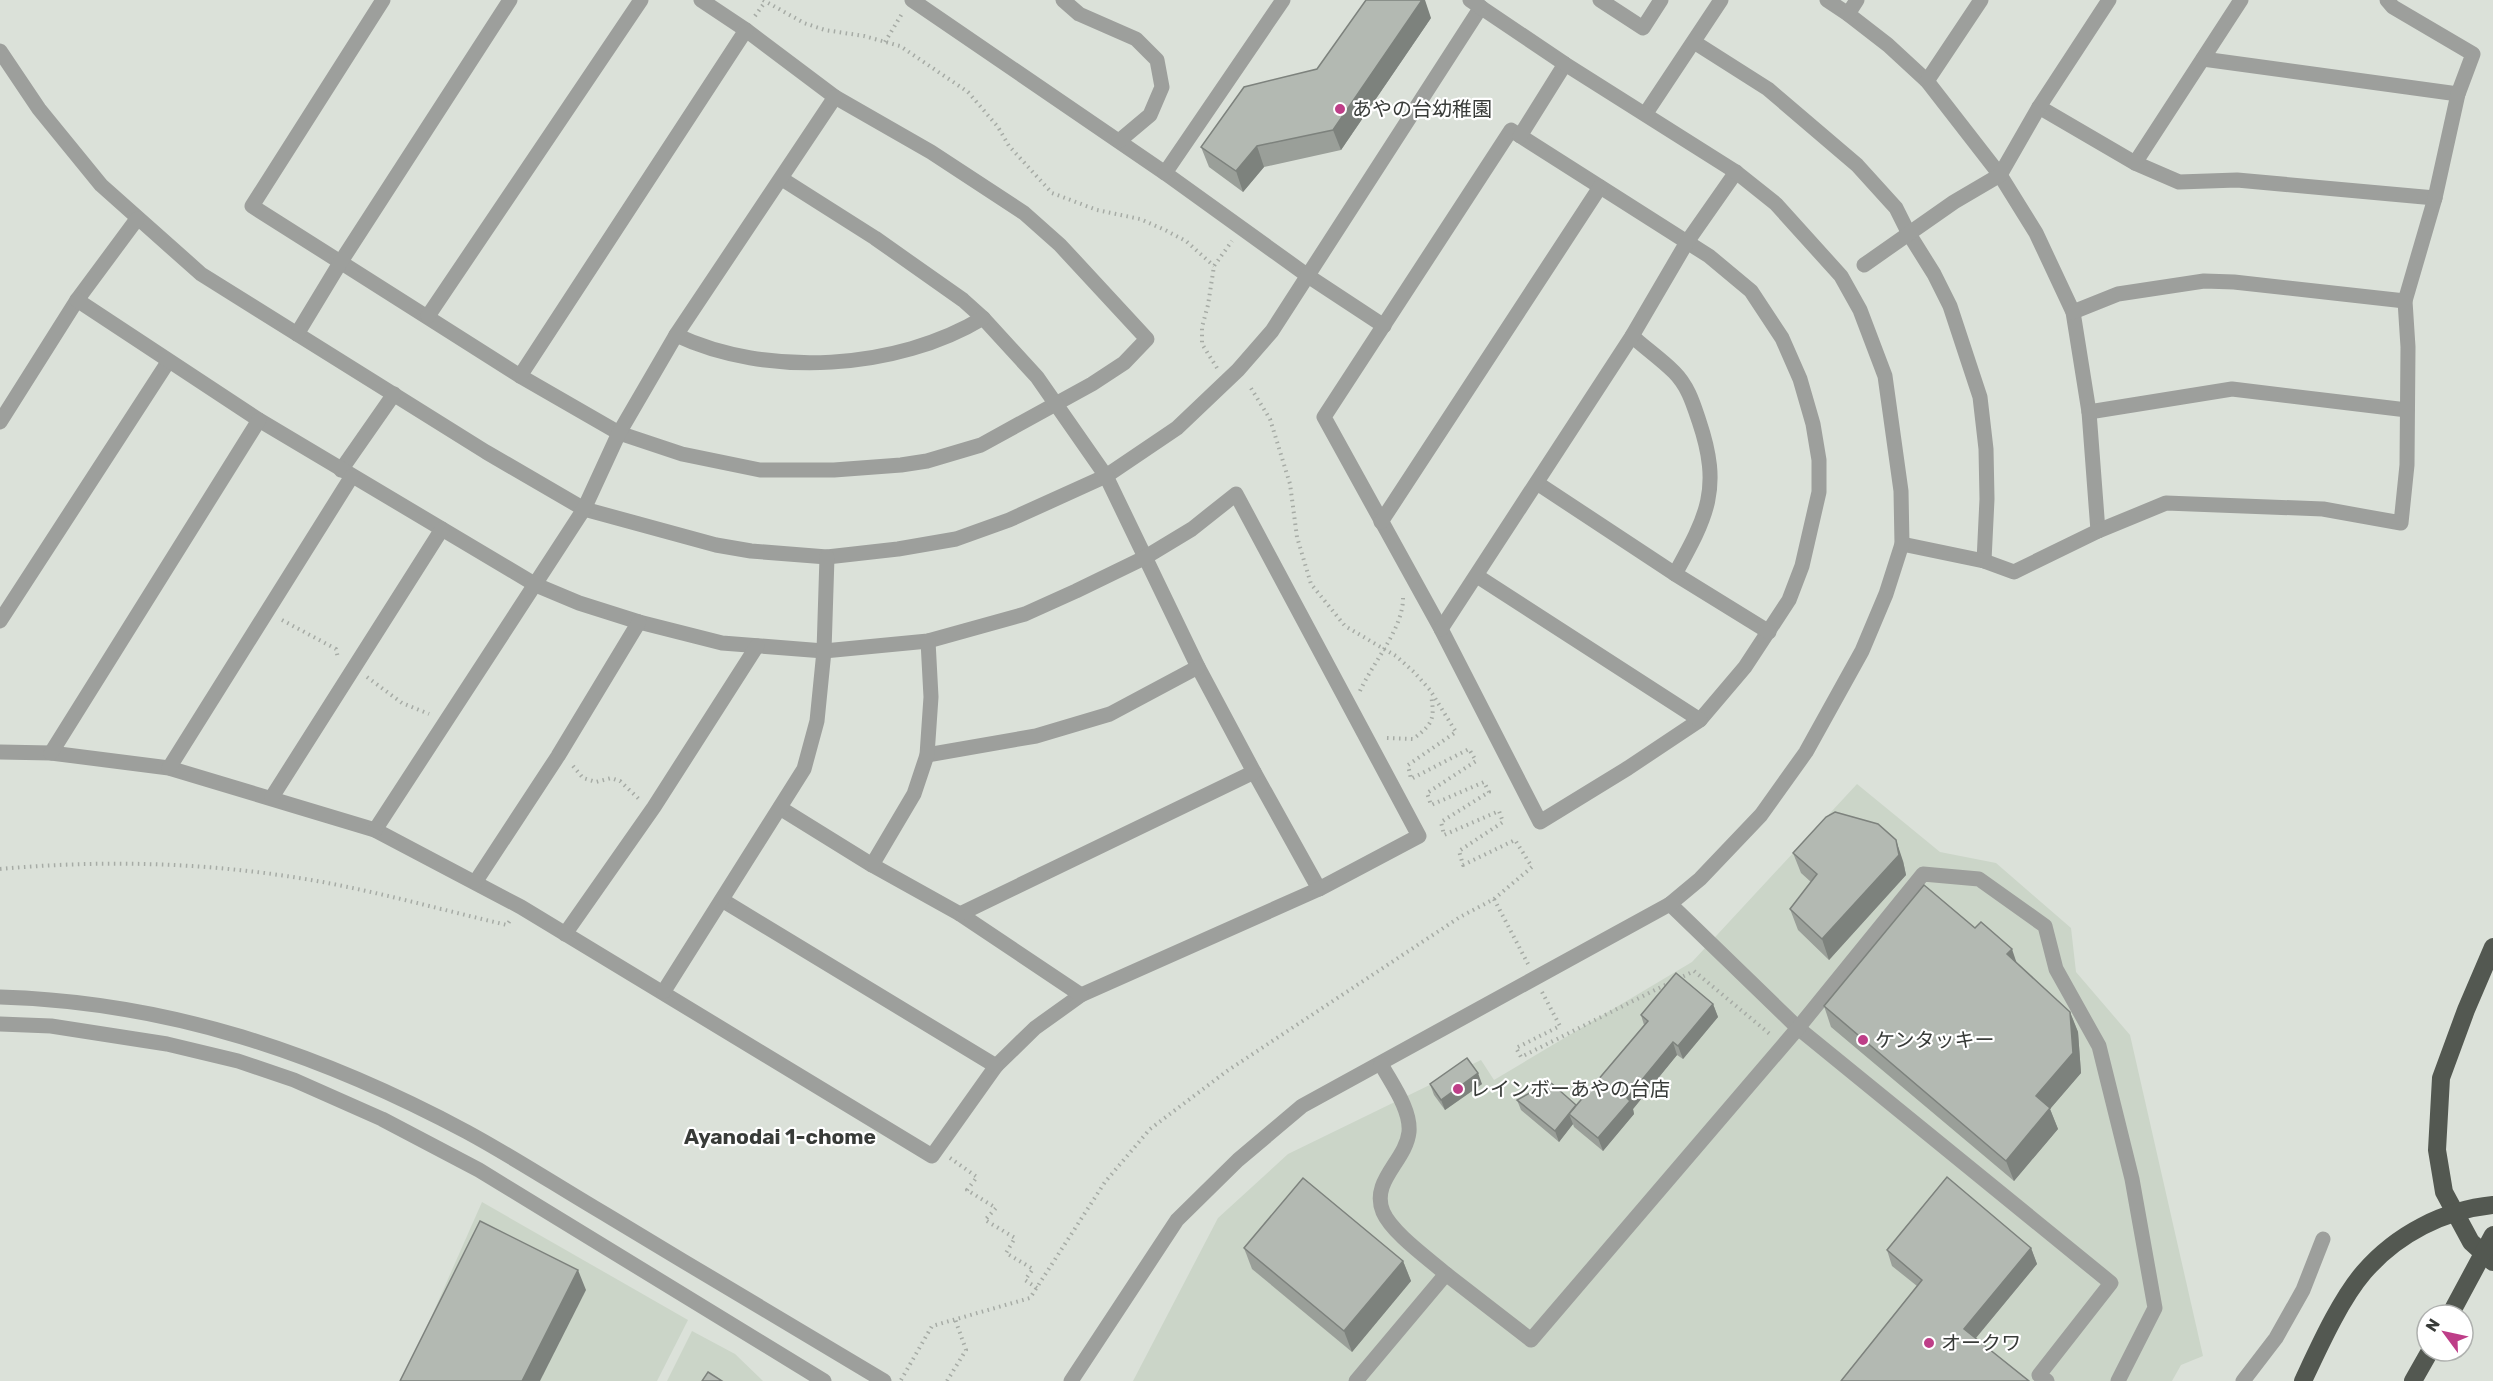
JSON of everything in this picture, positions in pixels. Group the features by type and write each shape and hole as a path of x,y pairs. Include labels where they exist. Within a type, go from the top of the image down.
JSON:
{"highway":[{"path":"2493,947 2466,1010 2441,1078 2437,1150 2444,1192 2471,1242 2493,1262"},
{"path":"2303,1381 2331,1323 2364,1272 2404,1236 2458,1211 2493,1205"},
{"path":"2457,1303 2493,1236"},
{"path":"2413,1381 2423,1363"}],"street":[{"path":"383,0 252,206 520,376 619,433 682,453 760,470 865,468 927,461 981,445 1058,405 1124,363 1147,339 1060,245 1024,213 931,152 836,97 746,30 701,0"},
{"path":"297,334 340,263 510,0"},
{"path":"428,316 641,0"},
{"path":"912,0 1165,172 1308,276 1384,326"},
{"path":"1063,0 1079,14 1136,39 1157,60 1162,87 1150,115 1119,141"},
{"path":"1165,172 1283,0"},
{"path":"1600,0 1643,28 1661,0"},
{"path":"1646,113 1721,0"},
{"path":"1827,0 1888,45 1927,81 2000,175 2036,233 2073,312 2089,411 2098,531"},
{"path":"1848,14 1857,0"},
{"path":"1927,81 1981,0"},
{"path":"1864,264 1954,202 2000,175 2039,107 2109,0"},
{"path":"2135,163 2241,0"},
{"path":"1902,544 1984,561 2014,572 2098,531 2166,503 2323,509 2401,523 2407,465 2408,347 2405,301 2435,198 2458,94 2473,54 2393,7 2387,0"},
{"path":"0,51 39,109 101,185 201,274 486,452 584,509 716,545 751,551 827,557 898,549 956,538 1039,508 1106,476 1177,428 1227,380 1272,331 1475,4 1736,172 1783,212 1840,276 1860,310 1885,376 1901,491 1902,544 1887,594 1863,651 1806,752 1761,815 1700,879 1670,904 1302,1106 1238,1160 1177,1220 1071,1381"},
{"path":"520,376 746,30"},
{"path":"1694,42 1768,89 1857,165 1896,208 1934,274 1950,306 1980,397 1986,449 1987,499 1984,561"},
{"path":"2203,58 2458,94"},
{"path":"1520,136 1565,64"},
{"path":"375,830 584,509 619,433 676,335 836,97"},
{"path":"2039,107 2135,163 2179,182 2237,180 2435,198"},
{"path":"1512,130 1600,187 1688,242 1730,272 1750,291 1766,311 1782,338 1800,379 1813,424 1819,460 1819,492 1802,566 1789,600 1739,675 1700,720 1540,822 1441,629 1324,417 1512,130"},
{"path":"1441,629 1632,336 1688,242 1736,172"},
{"path":"782,179 875,238 963,300 983,318 1037,377 1106,476 1198,667 1319,889"},
{"path":"1381,522 1600,187"},
{"path":"0,422 77,300 137,219"},
{"path":"2073,312 2118,294 2204,281 2234,282 2405,301"},
{"path":"0,752 51,753 169,768 272,797 375,830 521,906 932,1156 996,1066 1035,1028 1081,995 1319,889 1419,836 1236,494 1192,529 1144,558 1025,614 928,641 824,651 722,643 639,622 579,603 536,585 259,420 77,300"},
{"path":"676,335 701,347 730,356 771,362 829,362 908,350 959,333 983,318"},
{"path":"1632,336 1674,372 1689,392 1703,433 1712,473 1709,497 1701,527 1675,574"},
{"path":"0,621 168,362"},
{"path":"2089,411 2232,389 2407,410"},
{"path":"169,768 394,394"},
{"path":"51,753 259,420"},
{"path":"1537,483 1675,574 1769,632"},
{"path":"272,797 442,529"},
{"path":"663,992 804,769 817,721 824,651 827,557"},
{"path":"1477,576 1700,720"},
{"path":"476,881 558,756 639,622"},
{"path":"872,865 914,794 927,755 931,697 928,641"},
{"path":"565,934 654,807 757,646"},
{"path":"927,755 1036,736 1110,714 1198,667"},
{"path":"960,914 1254,772"},
{"path":"780,808 872,865 960,914 1081,995"},
{"path":"1381,1064 1404,1108 1409,1130 1405,1151 1380,1190 1383,1212 1397,1230 1446,1274 1531,1340 1798,1028 1923,874 1979,879 2045,926 2056,969 2099,1046 2132,1179 2155,1308 2118,1381"},
{"path":"722,900 996,1066"},
{"path":"1670,904 1798,1028 2111,1283 2039,1375 2047,1381"},
{"path":"0,997 39,998 98,1005 232,1032 313,1060 386,1091 468,1133 884,1381"},
{"path":"0,1024 51,1026 167,1044 238,1061 294,1080 382,1119 479,1170 825,1381"},
{"path":"2243,1381 2276,1338 2287,1319 2303,1290 2323,1239"},
{"path":"1356,1381 1446,1274"}],"path":[{"path":"762,0 804,23 832,32 864,36 900,46 968,92 998,127 1009,146 1052,193 1097,210 1140,219 1165,230 1186,241 1214,266"},
{"path":"885,42 912,0"},
{"path":"1227,380 1212,362 1202,344 1202,327 1214,266 1241,228"},
{"path":"1356,699 1370,669 1397,626 1403,610 1403,594"},
{"path":"1381,730 1387,738 1402,740 1413,739 1423,731 1430,725 1434,713 1430,690"},
{"path":"558,756 573,766 583,778 596,782 611,778 620,781 636,798 654,807"},
{"path":"0,869 54,864 127,862 298,878 507,925 521,906"},
{"path":"1494,899 1532,973"},
{"path":"1538,984 1560,1026 1516,1048 1521,1057 1694,971 1783,1045"},
{"path":"937,1149 977,1177 967,1190 996,1208 985,1221 1015,1238 1006,1253 1033,1269 1025,1280 1037,1288"},
{"path":"947,1381 966,1350 955,1319"},
{"path":"901,1381 932,1326"}],"shaded area":[{"path":"1857,784 1940,852 1996,863 2071,928 2076,972 2130,1035 2203,1356 2181,1365 2172,1381 1133,1381 1218,1218 1288,1154 1481,1060 1494,1080 1692,962"},
{"path":"482,1202 688,1320 657,1381 403,1381"},
{"path":"692,1331 735,1354 763,1381 667,1381"}],"building":[{"path":"1366,0 1422,0 1333,130 1257,146 1236,171 1201,147 1244,87 1317,69"},
{"path":"1835,812 1878,824 1896,840 1899,855 1822,939 1790,909 1817,874 1793,853 1826,817"},
{"path":"1924,885 1975,928 1981,922 2012,949 2007,954 2070,1012 2073,1053 2036,1096 2050,1108 2006,1161 1824,1006"},
{"path":"1676,973 1713,1004 1678,1046 1673,1042 1627,1098 1630,1101 1598,1138 1569,1114 1648,1021 1641,1015"},
{"path":"1467,1058 1478,1073 1441,1100 1430,1084"},
{"path":"1550,1082 1576,1105 1555,1131 1517,1100"},
{"path":"1947,1177 2031,1248 1964,1329 2029,1381 1841,1381 1922,1280 1887,1250"},
{"path":"1303,1178 1403,1261 1344,1331 1244,1248"},
{"path":"480,1221 578,1270 522,1381 400,1381"},
{"path":"708,1372 722,1381 702,1381"}],"place":[{"name":"あやの台幼稚園","path":"1340,109"},
{"name":"ケンタッキー","path":"1863,1040"},
{"name":"レインボーあやの台店","path":"1458,1089"},
{"name":"オークワ","path":"1929,1343"}],"district":[{"name":"Ayanodai 1-chome","path":"780,1136"}]}
